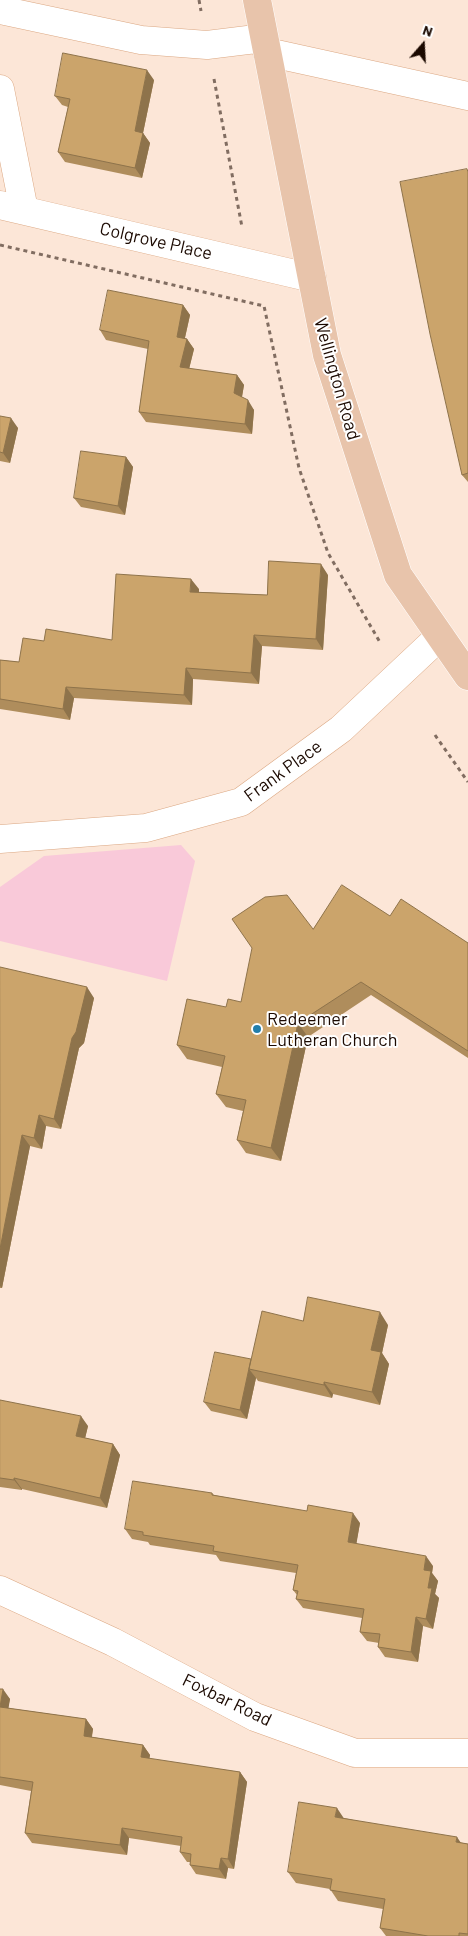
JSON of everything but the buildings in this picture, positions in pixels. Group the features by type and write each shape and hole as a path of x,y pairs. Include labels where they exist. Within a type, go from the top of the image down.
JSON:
{"main road":[{"name":"Wellington Road","path":"257,0 327,355 398,576 468,676"}],"street":[{"path":"0,10 141,40 208,45 266,45 468,96"},
{"path":"0,89 12,208"},
{"name":"Colgrove Place","path":"12,208 312,278"},
{"name":"Frank Place","path":"0,839 146,828 241,802 341,730 440,636"},
{"name":"Foxbar Road","path":"0,1590 113,1642 255,1717 355,1753 468,1753"}],"path":[{"path":"208,45 242,228 232,226"},
{"path":"0,245 264,306 299,468 328,553 384,648"},
{"path":"435,735 468,782"}],"shaded area":[{"path":"181,845 195,861 167,981 0,941 0,887 44,856"}],"place":[{"name":"Redeemer Lutheran Church","path":"257,1029"}]}
